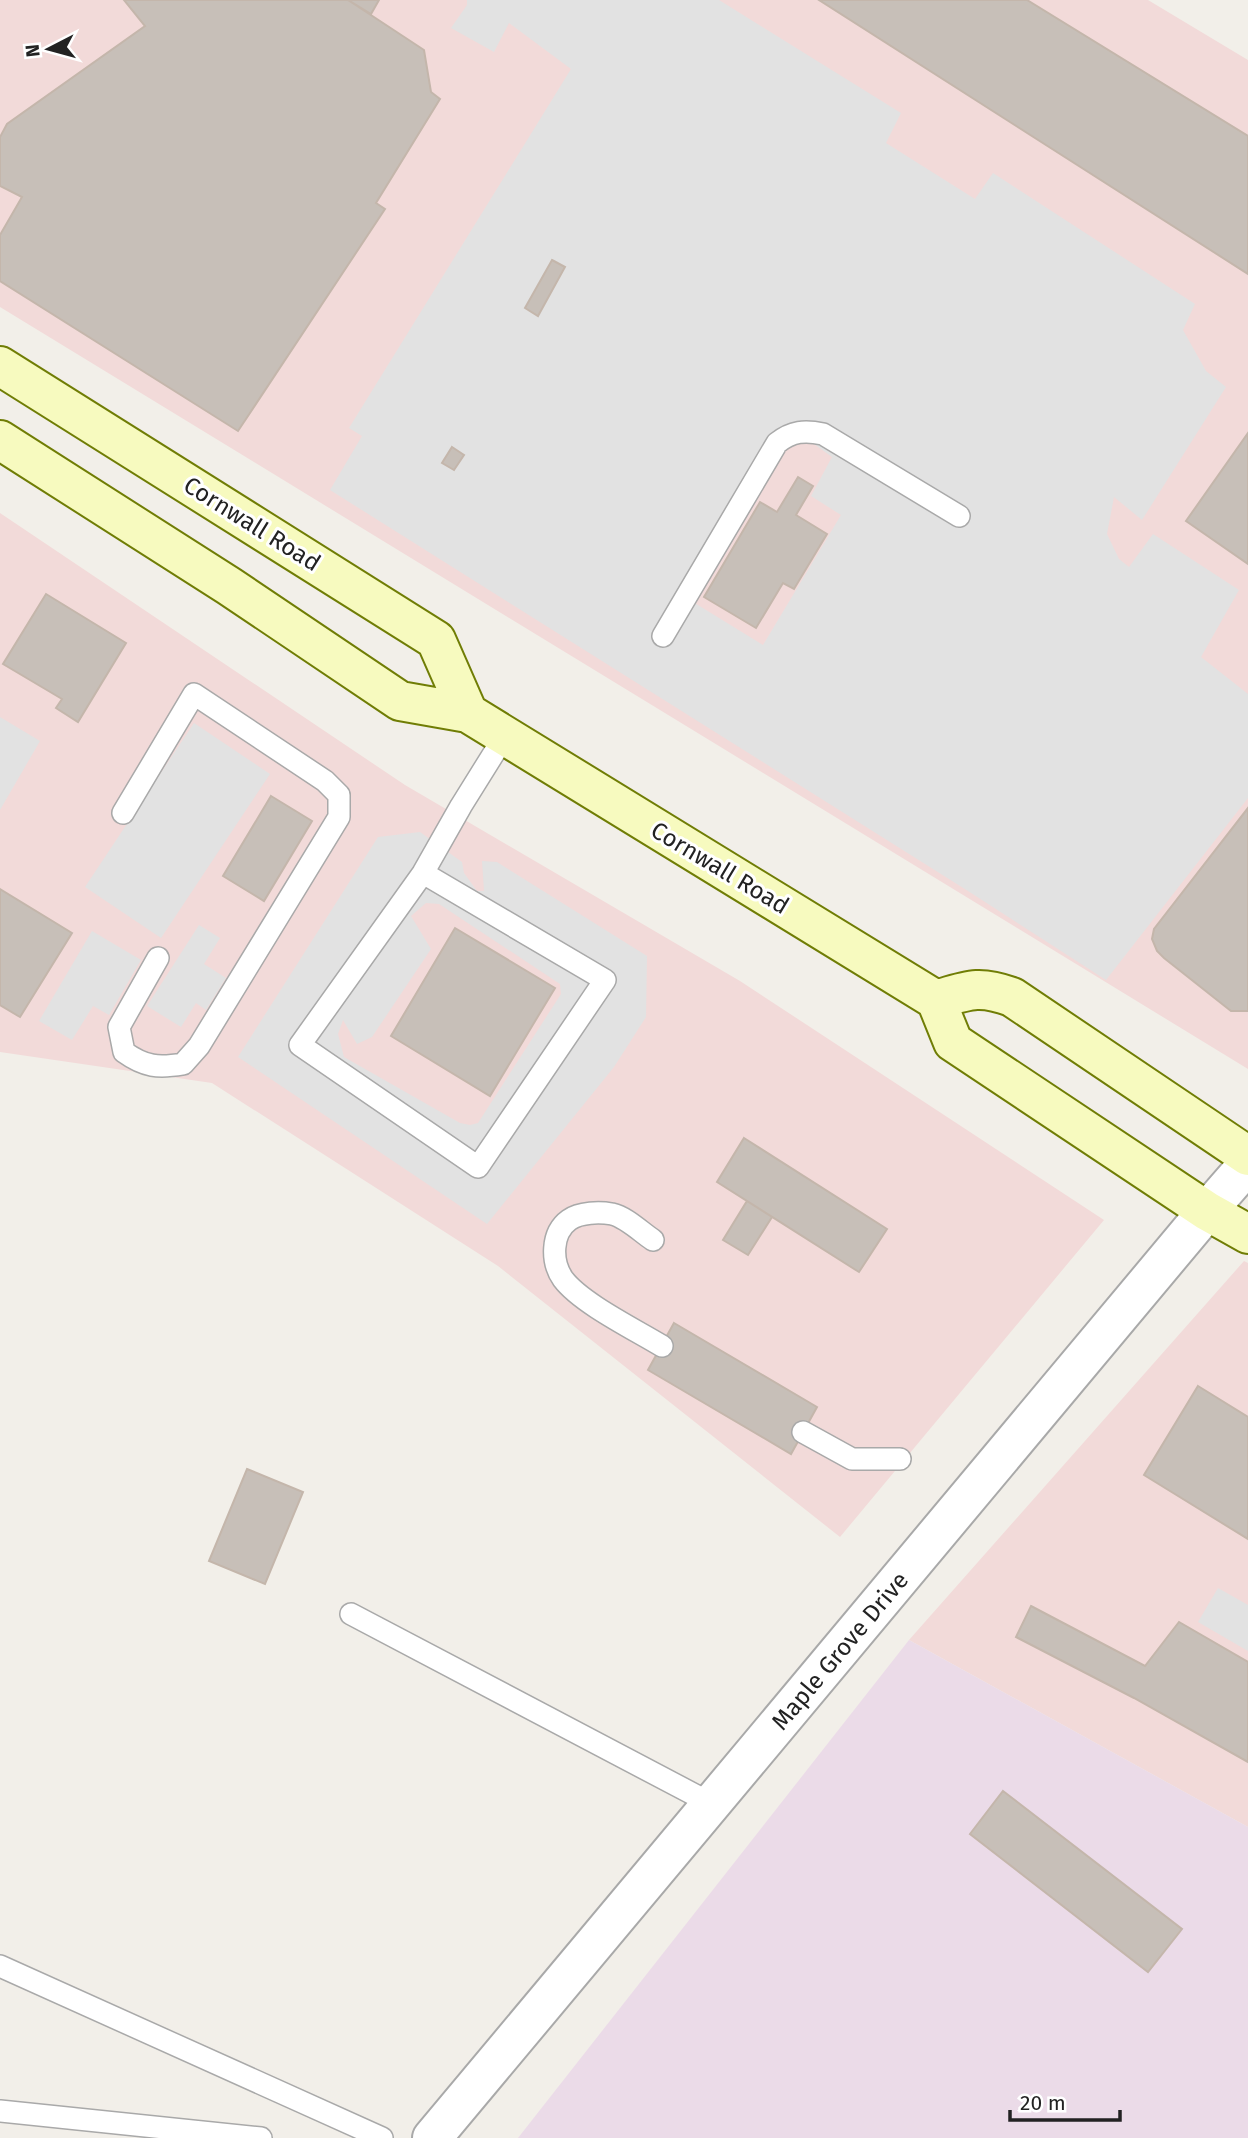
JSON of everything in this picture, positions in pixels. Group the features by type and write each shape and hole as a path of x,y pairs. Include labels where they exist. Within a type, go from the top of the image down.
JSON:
{"main road":[{"name":"Cornwall Road","path":"0,366 436,640 468,713"},
{"name":"Cornwall Road","path":"0,440 229,586 400,701 468,713 936,1000"},
{"path":"1248,1156 1012,997 990,989 965,991 936,1000 953,1042 1207,1211 1248,1234"}],"street":[{"name":"Maple Grove Drive","path":"432,2138 1248,1164"}],"lane":[{"path":"663,636 777,443 789,433 809,431 823,434 959,516"},
{"path":"123,813 194,694 325,781 339,795 339,817 199,1046 183,1065 162,1068 138,1062 124,1052 120,1027 158,958"},
{"path":"422,873 605,981 478,1167 300,1045 422,873 504,737"},
{"path":"653,1240 614,1215 591,1213 570,1219 556,1236 555,1256 561,1276 575,1292 662,1346"},
{"path":"803,1432 852,1459 900,1458"},
{"path":"351,1614 712,1804"},
{"path":"0,1966 382,2138"},
{"path":"0,2111 261,2138"}],"shaded area":[{"path":"0,0 1148,0 1248,60 1248,1069 0,307"},
{"path":"467,0 719,0 901,113 886,143 975,199 993,173 1195,304 1183,330 1206,371 1226,387 1142,520 1114,497 1107,534 1119,559 1129,567 1153,534 1239,590 1201,657 1248,694 1248,798 1106,980 330,490 362,436 349,428 571,69 509,23 494,52 451,28 467,5","holes":["797,443 814,444 832,457 811,496 841,515 763,645 693,602 783,449"]},
{"path":"0,513 405,785 740,981 1104,1220 840,1537 498,1266 212,1083 0,1052"},
{"path":"0,717 40,741 0,810"},
{"path":"194,723 270,774 161,938 85,887"},
{"path":"420,832 462,862 464,873 477,891 484,891 482,861 497,862 647,956 646,1017 614,1067 487,1224 238,1057 378,837","holes":["426,903 439,904 560,984 561,994 478,1123 470,1125 460,1123 344,1057 338,1034 343,1020 357,1044 372,1037 431,949 411,916"]},
{"path":"199,925 220,938 204,964 226,978 206,1010 196,1003 181,1027 147,1006"},
{"path":"92,931 141,960 109,1015 93,1006 72,1040 39,1021"},
{"path":"1244,1261 1248,1263 1248,1827 909,1640"},
{"path":"1218,1588 1248,1605 1248,1651 1198,1622"},
{"path":"909,1640 1248,1827 1248,2138 518,2138"}],"building":[{"path":"124,0 348,0 424,50 431,92 440,99 376,203 385,209 238,431 0,281 0,235 22,197 0,186 0,137 7,124 145,26"},
{"path":"348,0 379,0 371,14"},
{"path":"819,0 1027,0 1248,136 1248,274"},
{"path":"552,260 565,267 538,316 525,308"},
{"path":"1248,433 1248,564 1186,521"},
{"path":"452,447 464,455 454,470 442,463"},
{"path":"798,477 813,486 796,515 827,534 794,589 783,583 756,628 704,597 760,502 777,512"},
{"path":"46,594 126,643 78,722 56,708 62,699 3,664"},
{"path":"271,796 312,821 264,901 223,876"},
{"path":"1248,808 1248,1011 1231,1011 1164,958 1157,951 1152,939 1154,929"},
{"path":"0,889 72,933 20,1017 0,1005"},
{"path":"455,928 555,988 490,1096 391,1036"},
{"path":"744,1138 887,1229 859,1272 717,1182"},
{"path":"747,1201 772,1217 748,1255 723,1240"},
{"path":"674,1323 817,1407 791,1454 648,1370"},
{"path":"1198,1386 1248,1417 1248,1539 1144,1475"},
{"path":"247,1469 303,1492 265,1584 209,1561"},
{"path":"1031,1606 1145,1666 1179,1622 1248,1662 1248,1762 1134,1698 1016,1637"},
{"path":"1003,1791 1182,1929 1148,1972 970,1834"}]}
